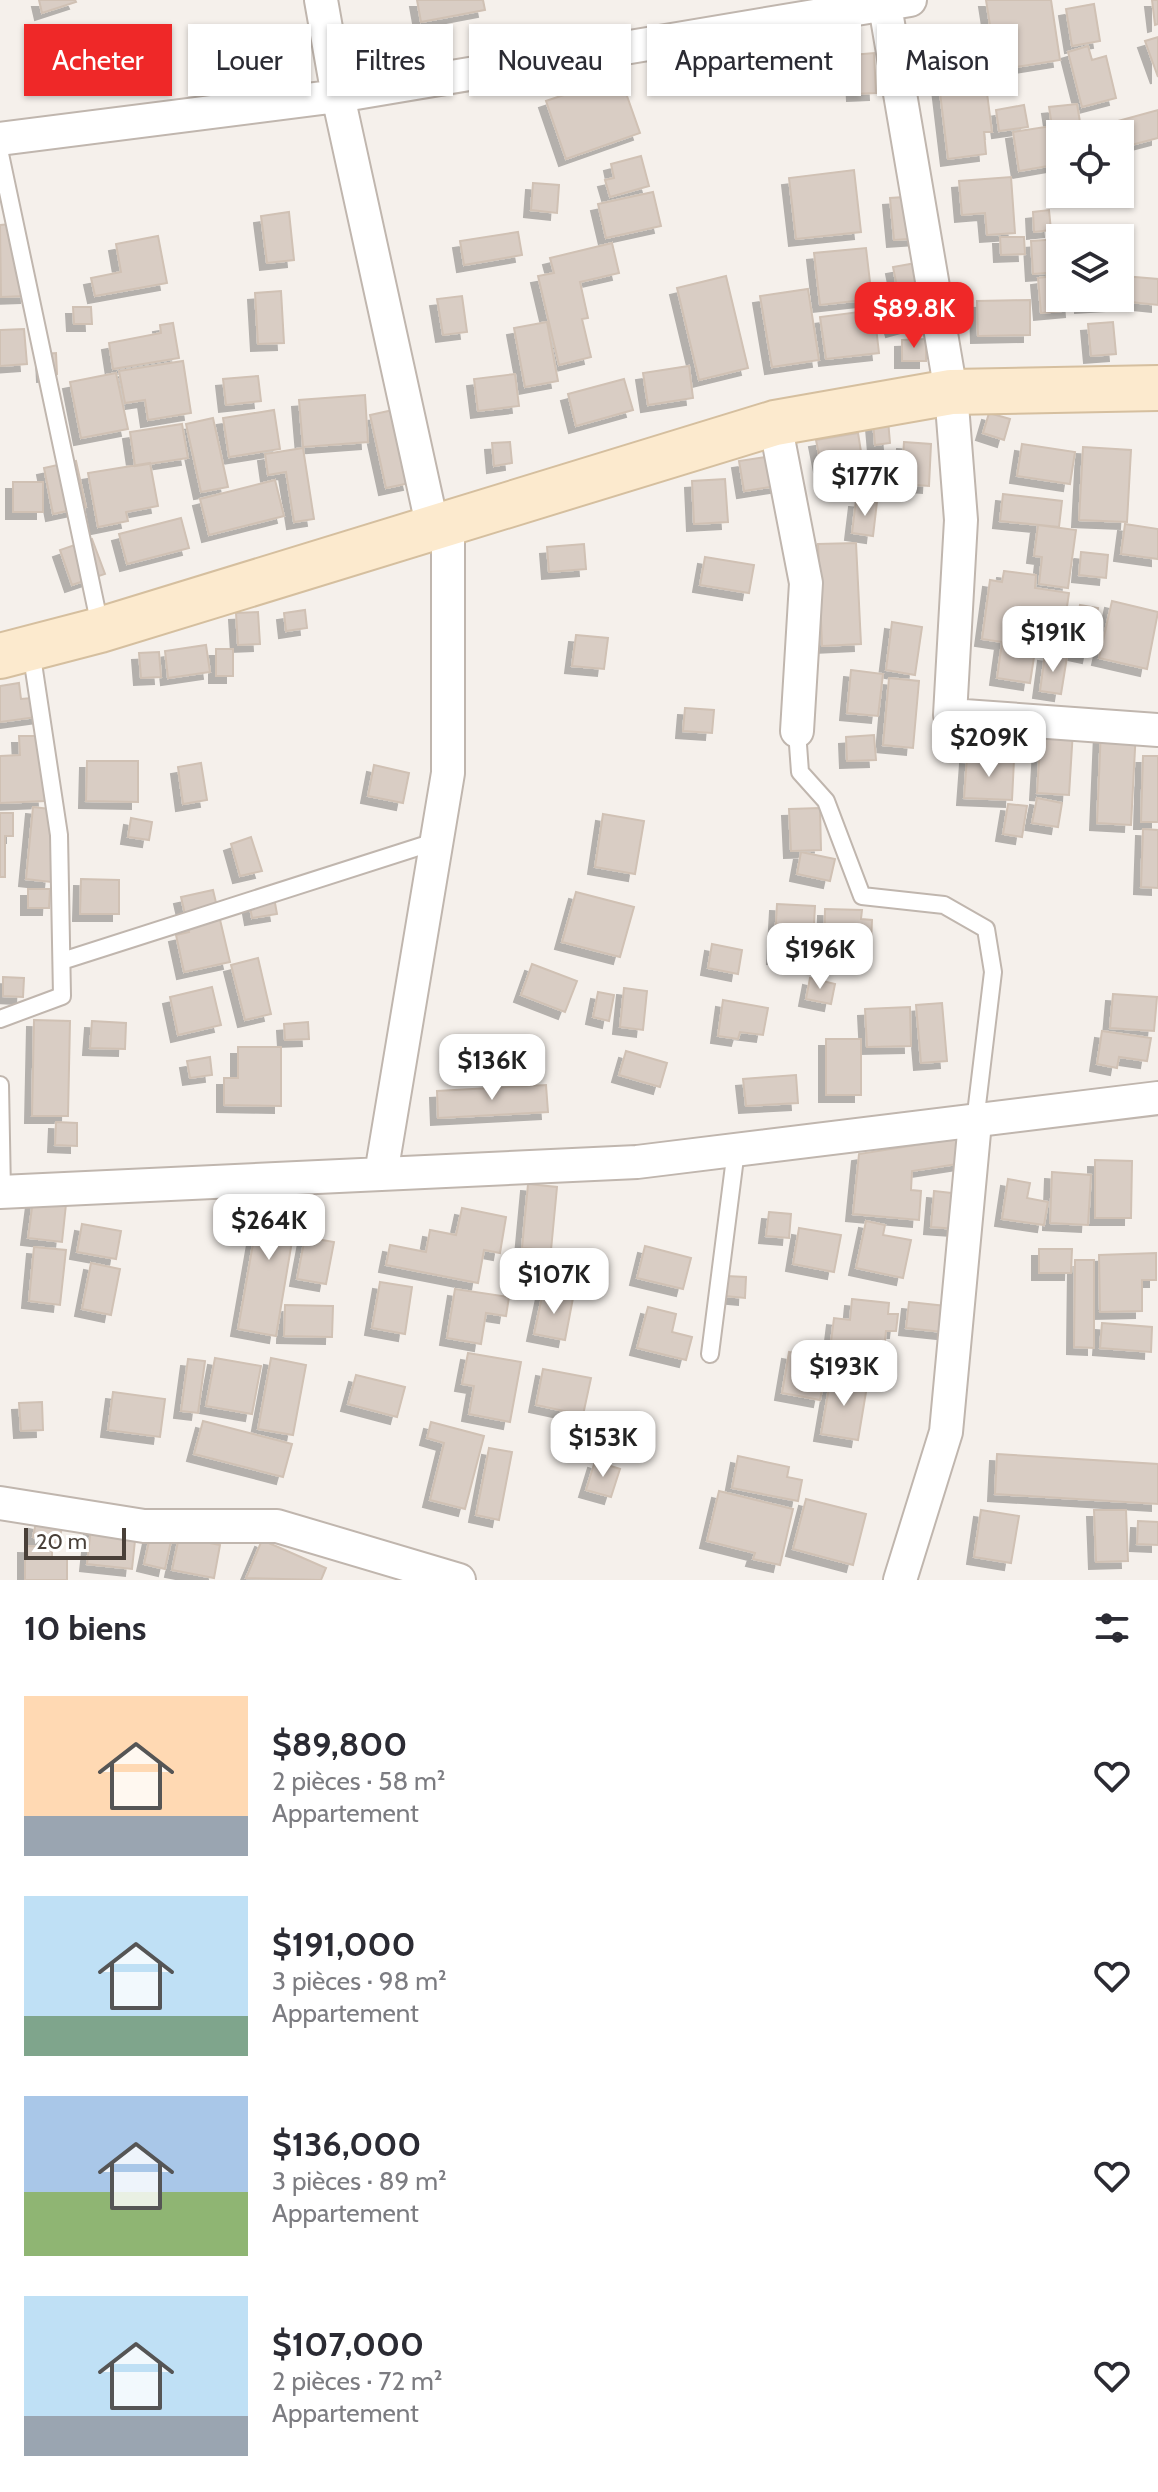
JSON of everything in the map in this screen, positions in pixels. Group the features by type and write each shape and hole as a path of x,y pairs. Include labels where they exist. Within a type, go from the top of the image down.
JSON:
{"street":[{"path":"321,0 327,34"},
{"path":"453,77 893,2 951,392 961,520 950,715 1158,730"},
{"path":"0,139 338,96 441,527 448,773 381,1174"},
{"path":"15,652 100,630 775,423 951,392 1158,388"},
{"path":"775,423 806,583 797,731"},
{"path":"1,1192 637,1162 1158,1098"},
{"path":"900,1580 946,1432 975,1122"},
{"path":"0,1503 144,1526 277,1526 459,1580"}],"lane":[{"path":"0,154 100,630"},
{"path":"0,1019 62,996 59,835 15,652"},
{"path":"797,731 800,772 826,801 862,896 944,905 986,929 993,972 975,1122"},
{"path":"62,961 437,841"},
{"path":"0,1085 1,1192"},
{"path":"710,1354 736,1150"}],"building":[{"path":"39,0 75,0 76,2 42,13"},
{"path":"417,0 483,0 485,10 421,22"},
{"path":"986,0 1051,0 1060,60 1018,67 1018,24 990,24"},
{"path":"1152,0 1158,0 1158,24 1155,25"},
{"path":"1094,4 1100,41 1072,46 1066,9"},
{"path":"1158,37 1158,77 1145,41"},
{"path":"1088,46 1092,60 1106,56 1116,98 1082,107 1068,52"},
{"path":"874,53 876,93 861,94 861,54"},
{"path":"561,96 627,96 640,133 566,159 546,101"},
{"path":"940,96 987,96 992,132 984,132 986,154 948,159"},
{"path":"1077,104 1080,120 1051,120 1049,107"},
{"path":"1024,105 1028,127 999,131 996,110"},
{"path":"1158,110 1158,138 1134,144 1134,120 1122,120"},
{"path":"1046,127 1046,166 1019,171 1013,132"},
{"path":"641,156 649,186 610,197 605,180 614,178 611,164"},
{"path":"854,170 861,232 796,239 789,178"},
{"path":"1011,177 1015,233 987,235 985,213 962,215 959,181"},
{"path":"533,183 559,185 557,213 531,210"},
{"path":"653,192 661,226 606,238 598,204"},
{"path":"919,196 922,238 894,240 890,198"},
{"path":"1049,210 1050,224 1046,224 1046,231 1034,232 1033,212"},
{"path":"289,212 294,260 267,263 261,216"},
{"path":"22,223 27,296 1,297 0,225"},
{"path":"518,232 522,255 464,265 460,241"},
{"path":"158,236 167,283 95,296 91,278 121,272 116,244"},
{"path":"1000,237 1024,237 1025,254 1001,255"},
{"path":"1046,240 1046,273 1033,274 1031,241"},
{"path":"612,243 619,273 580,282 588,318 582,319 591,357 559,365 538,276 554,273 550,258"},
{"path":"866,248 872,299 820,305 814,253"},
{"path":"916,263 922,287 898,292 893,267"},
{"path":"726,276 748,368 699,380 677,288"},
{"path":"1046,277 1046,312 1051,312 1041,313 1038,278"},
{"path":"1134,277 1158,279 1158,305 1134,302"},
{"path":"808,289 819,360 772,367 760,296"},
{"path":"281,291 284,343 258,344 255,293"},
{"path":"462,296 467,332 443,335 437,299"},
{"path":"1030,300 1030,335 978,336 977,301"},
{"path":"905,305 911,325 893,330 887,310"},
{"path":"73,307 91,307 92,324 74,324"},
{"path":"874,310 879,353 826,359 820,317"},
{"path":"547,322 558,381 525,387 514,328"},
{"path":"1113,322 1116,354 1091,356 1088,324"},
{"path":"173,323 179,358 113,369 109,343 161,333 160,325"},
{"path":"24,329 27,364 0,366 0,330"},
{"path":"926,339 926,361 902,361 902,340"},
{"path":"56,353 57,374 44,375 43,354"},
{"path":"183,361 191,413 148,420 145,400 125,403 119,371"},
{"path":"689,366 693,398 648,405 643,373"},
{"path":"116,373 128,429 81,438 70,382"},
{"path":"515,374 519,406 478,411 474,379"},
{"path":"258,376 261,401 226,405 223,379"},
{"path":"624,379 633,410 576,426 568,394"},
{"path":"365,395 368,442 303,447 299,400"},
{"path":"274,410 280,449 229,457 223,418"},
{"path":"393,410 410,483 386,488 370,415"},
{"path":"989,413 1010,419 1004,440 983,433"},
{"path":"213,418 228,487 201,492 186,424"},
{"path":"888,420 890,443 875,445 873,422"},
{"path":"182,424 188,458 135,466 130,432"},
{"path":"858,433 862,458 821,465 816,440"},
{"path":"510,442 512,463 494,466 492,443"},
{"path":"904,442 931,444 929,486 901,484"},
{"path":"1022,444 1075,452 1070,484 1017,476"},
{"path":"1083,447 1131,450 1127,522 1079,520"},
{"path":"303,448 314,519 294,522 286,472 268,475 265,454"},
{"path":"779,455 784,485 744,491 739,461"},
{"path":"76,461 86,507 53,514 44,468"},
{"path":"150,463 158,506 126,512 128,521 98,527 88,473"},
{"path":"725,479 728,522 694,524 692,481"},
{"path":"275,480 284,516 209,535 200,499"},
{"path":"13,482 43,482 43,512 13,512"},
{"path":"1003,494 1062,501 1059,527 1000,521"},
{"path":"856,500 877,502 873,536 852,533"},
{"path":"181,518 189,548 127,564 119,534"},
{"path":"1125,524 1158,529 1158,559 1121,554"},
{"path":"1038,525 1076,530 1068,588 1039,584 1042,557 1034,556"},
{"path":"92,539 105,574 72,585 60,550"},
{"path":"856,543 861,644 822,646 818,544"},
{"path":"584,544 586,569 549,572 547,547"},
{"path":"1081,552 1108,555 1106,578 1079,575"},
{"path":"705,557 754,565 749,593 700,585"},
{"path":"1004,571 1036,575 1035,588 1069,593 1061,647 1036,644 1030,683 997,678 1002,642 982,639 990,580 1002,582"},
{"path":"1112,601 1158,612 1147,669 1099,658"},
{"path":"1080,605 1098,608 1089,656 1070,652"},
{"path":"305,610 307,628 286,631 284,613"},
{"path":"258,612 260,644 238,645 236,613"},
{"path":"892,622 922,627 915,675 886,670"},
{"path":"576,635 608,638 604,669 572,666"},
{"path":"206,645 210,672 168,678 165,651"},
{"path":"216,649 233,649 233,676 216,676"},
{"path":"159,652 161,677 141,678 139,653"},
{"path":"1045,654 1067,657 1061,694 1040,691"},
{"path":"851,670 883,674 878,716 847,713"},
{"path":"889,678 919,681 913,748 883,745"},
{"path":"19,683 21,699 42,697 44,716 0,722 0,686"},
{"path":"685,708 714,710 712,733 683,731"},
{"path":"1041,728 1073,730 1069,795 1037,793"},
{"path":"1101,729 1136,730 1131,825 1097,823"},
{"path":"874,735 876,760 847,761 846,737"},
{"path":"19,736 42,736 45,801 0,803 0,756 20,755"},
{"path":"1143,756 1158,756 1158,822 1141,822"},
{"path":"967,757 1014,760 1012,800 964,798"},
{"path":"87,761 138,761 138,802 86,801"},
{"path":"201,763 207,800 183,804 178,767"},
{"path":"374,765 409,773 403,803 368,796"},
{"path":"1037,798 1062,803 1058,827 1032,823"},
{"path":"1008,804 1027,806 1022,837 1003,834"},
{"path":"33,807 58,810 51,882 26,879"},
{"path":"820,808 821,850 791,851 789,809"},
{"path":"0,813 13,813 13,836 5,836 5,877 0,877"},
{"path":"603,814 644,821 635,874 595,867"},
{"path":"131,818 152,822 149,840 128,837"},
{"path":"1143,829 1158,830 1158,888 1141,887"},
{"path":"251,837 262,871 240,876 231,844"},
{"path":"801,852 835,859 830,881 797,874"},
{"path":"81,879 119,880 119,914 80,914"},
{"path":"28,889 50,889 49,908 28,908"},
{"path":"213,890 230,962 184,972 176,935 189,932 181,897"},
{"path":"273,892 277,914 252,918 248,896"},
{"path":"576,892 634,907 620,957 562,942"},
{"path":"777,904 815,906 812,960 774,957"},
{"path":"825,909 862,910 861,919 872,920 871,945 861,945 860,958 824,957"},
{"path":"712,944 742,950 738,974 708,968"},
{"path":"258,958 271,1014 245,1020 231,965"},
{"path":"532,964 577,981 565,1012 521,995"},
{"path":"3,977 24,978 23,997 3,996"},
{"path":"810,978 835,984 831,1004 806,999"},
{"path":"212,987 221,1025 178,1035 170,997"},
{"path":"624,988 647,991 643,1030 620,1027"},
{"path":"598,992 614,995 609,1021 593,1017"},
{"path":"1113,994 1157,997 1154,1031 1110,1028"},
{"path":"723,1000 768,1008 763,1035 740,1032 738,1039 718,1036"},
{"path":"942,1003 947,1061 921,1063 916,1005"},
{"path":"910,1007 911,1046 867,1047 865,1009"},
{"path":"34,1020 70,1021 68,1116 32,1116"},
{"path":"92,1021 126,1023 125,1049 90,1048"},
{"path":"308,1022 309,1039 285,1040 284,1024"},
{"path":"1102,1031 1151,1038 1147,1061 1119,1057 1117,1068 1097,1064"},
{"path":"826,1039 861,1039 861,1095 826,1095"},
{"path":"238,1047 281,1047 281,1106 224,1105 224,1078 238,1078"},
{"path":"626,1051 667,1063 660,1087 619,1075"},
{"path":"210,1057 212,1075 190,1078 187,1061"},
{"path":"796,1075 798,1103 746,1106 743,1079"},
{"path":"546,1085 548,1112 438,1118 437,1091"},
{"path":"56,1122 77,1123 77,1146 55,1145"},
{"path":"966,1137 970,1162 912,1171 911,1190 921,1191 919,1220 853,1214 859,1154"},
{"path":"1095,1160 1132,1161 1131,1218 1095,1218"},
{"path":"1052,1172 1091,1175 1088,1225 1050,1223"},
{"path":"1008,1179 1030,1183 1027,1198 1048,1202 1044,1225 1002,1219"},
{"path":"528,1184 557,1187 551,1250 522,1248"},
{"path":"263,1187 300,1194 276,1336 238,1329"},
{"path":"934,1191 960,1194 957,1229 931,1227"},
{"path":"33,1200 66,1204 62,1242 28,1238"},
{"path":"462,1208 506,1217 500,1253 484,1250 478,1283 386,1265 390,1245 426,1252 430,1230 456,1235"},
{"path":"769,1212 791,1214 789,1238 766,1236"},
{"path":"866,1221 885,1225 883,1235 911,1240 903,1278 856,1268"},
{"path":"82,1224 121,1231 116,1259 77,1252"},
{"path":"799,1228 841,1235 834,1272 793,1264"},
{"path":"305,1237 334,1242 326,1284 297,1279"},
{"path":"645,1246 691,1258 683,1289 637,1278"},
{"path":"34,1247 66,1250 60,1305 29,1301"},
{"path":"1039,1249 1072,1249 1071,1273 1039,1273"},
{"path":"1156,1253 1156,1280 1142,1280 1142,1311 1100,1312 1099,1255"},
{"path":"1075,1260 1094,1260 1094,1348 1074,1347"},
{"path":"91,1263 120,1269 111,1315 82,1309"},
{"path":"726,1276 746,1277 745,1298 725,1296"},
{"path":"380,1282 412,1287 405,1334 372,1328"},
{"path":"455,1289 509,1297 506,1316 486,1313 481,1344 447,1338"},
{"path":"543,1292 573,1298 565,1340 534,1334"},
{"path":"852,1299 889,1303 888,1314 898,1314 896,1331 886,1331 883,1358 846,1354 848,1344 831,1342 834,1318 850,1320"},
{"path":"909,1302 955,1307 952,1333 906,1328"},
{"path":"285,1305 333,1306 332,1337 284,1336"},
{"path":"648,1307 676,1314 672,1332 692,1337 686,1360 637,1348"},
{"path":"1102,1323 1152,1327 1151,1352 1100,1348"},
{"path":"789,1352 817,1357 813,1378 824,1380 820,1400 782,1393"},
{"path":"468,1353 521,1362 510,1422 469,1414 474,1386 462,1384"},
{"path":"215,1358 261,1366 252,1414 206,1406"},
{"path":"271,1358 306,1365 293,1435 258,1429"},
{"path":"188,1359 205,1361 198,1413 181,1411"},
{"path":"543,1369 591,1378 583,1415 536,1405"},
{"path":"832,1370 845,1372 844,1382 867,1386 858,1440 821,1434"},
{"path":"356,1375 405,1387 397,1417 348,1404"},
{"path":"113,1392 165,1399 160,1437 108,1430"},
{"path":"42,1402 43,1430 21,1431 19,1403"},
{"path":"203,1421 292,1444 283,1477 194,1454"},
{"path":"431,1422 484,1436 465,1509 430,1500 444,1443 427,1438"},
{"path":"489,1448 512,1452 499,1520 476,1515"},
{"path":"997,1454 1158,1464 1158,1504 995,1494"},
{"path":"738,1456 789,1467 787,1477 802,1480 798,1501 732,1488"},
{"path":"595,1461 620,1469 611,1497 586,1490"},
{"path":"719,1491 793,1509 780,1565 753,1559 755,1553 707,1541"},
{"path":"806,1499 866,1514 853,1565 793,1549"},
{"path":"981,1510 1019,1516 1011,1563 974,1557"},
{"path":"1094,1510 1126,1510 1128,1561 1096,1562"},
{"path":"1138,1521 1158,1522 1158,1545 1137,1544"},
{"path":"36,1522 62,1528 58,1543 33,1537"},
{"path":"153,1523 174,1527 165,1569 144,1564"},
{"path":"91,1527 136,1531 132,1569 87,1564"},
{"path":"179,1537 220,1545 214,1578 172,1570"},
{"path":"262,1540 326,1568 321,1580 246,1578"},
{"path":"25,1546 52,1547 52,1559 67,1559 67,1580 25,1580"}]}
